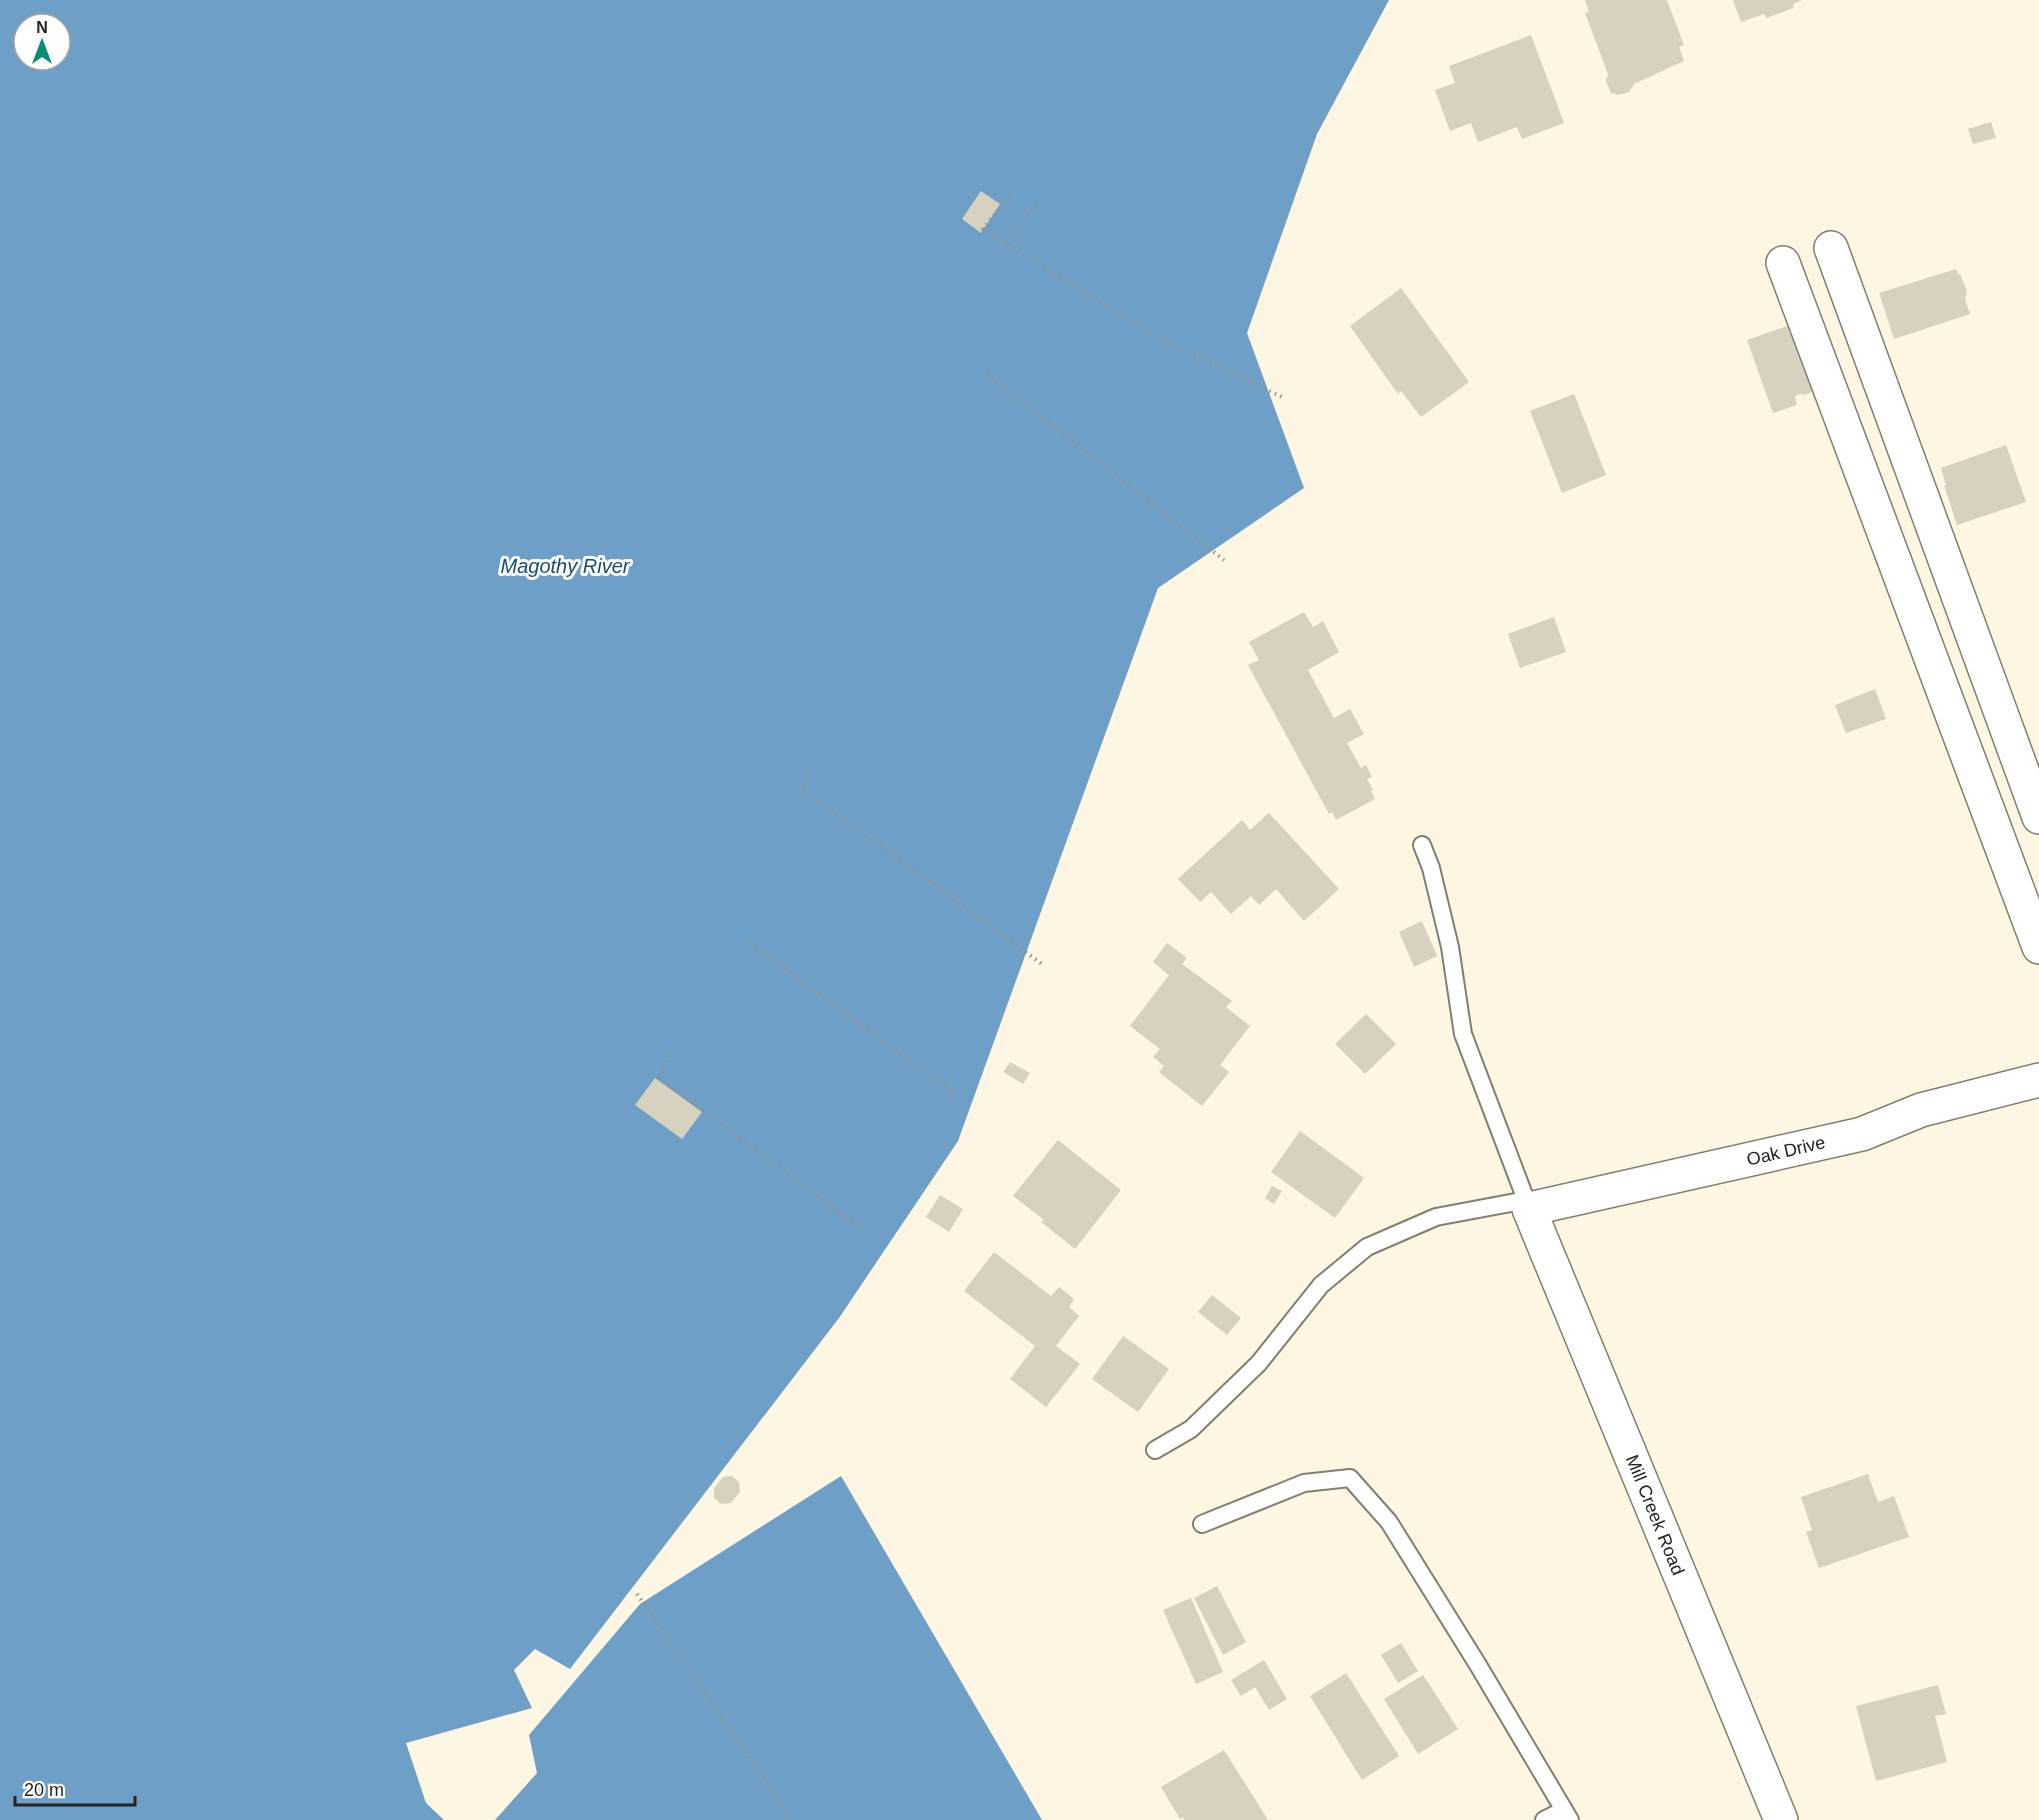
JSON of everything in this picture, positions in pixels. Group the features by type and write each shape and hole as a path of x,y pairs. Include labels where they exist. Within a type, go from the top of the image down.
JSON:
{"street":[{"path":"1831,248 2039,817"},
{"path":"1783,263 2039,947"},
{"name":"Oak Drive","path":"1528,1204 1862,1134 1921,1110 2039,1080"},
{"name":"Mill Creek Road","path":"1528,1204 1781,1820"}],"lane":[{"path":"1155,1450 1191,1429 1259,1363 1322,1285 1367,1246 1436,1217 1528,1204 1462,1034 1450,947 1431,868 1422,845"},
{"path":"1202,1524 1304,1483 1350,1478 1389,1522 1484,1674 1567,1815 1544,1820"}],"path":[{"path":"1010,196 983,230 1152,334 1284,398"},
{"path":"1007,244 1037,203"},
{"path":"987,374 1224,560"},
{"path":"809,774 801,788 1042,964"},
{"path":"746,940 955,1094"},
{"path":"670,1055 659,1077 864,1230"},
{"path":"637,1594 793,1820"}],"water":[{"name":"Magothy River","path":"0,0 1389,0 1317,134 1247,333 1304,488 1158,588 958,1141 839,1318 570,1669 535,1649 514,1670 532,1708 406,1743 426,1803 444,1820 0,1820"},
{"path":"841,1476 1042,1820 495,1820 537,1773 529,1735 640,1604"}],"building":[{"path":"1585,0 1667,0 1684,45 1679,47 1684,61 1634,84 1629,92 1619,95 1611,93 1606,81 1608,74 1585,13 1589,12"},
{"path":"1733,0 1802,0 1793,4 1794,8 1766,18 1764,14 1741,22"},
{"path":"1531,35 1564,123 1522,139 1517,127 1478,142 1471,123 1450,131 1435,90 1455,83 1449,66"},
{"path":"1991,122 1996,138 1973,144 1968,129"},
{"path":"981,191 1000,204 981,233 962,219"},
{"path":"1956,269 1967,291 1965,299 1970,314 1894,339 1879,293"},
{"path":"1401,288 1469,382 1421,417 1401,391 1398,394 1350,326"},
{"path":"1796,323 1814,391 1795,396 1797,405 1773,413 1747,340"},
{"path":"1574,394 1606,475 1562,493 1530,411"},
{"path":"2006,445 2026,502 1957,525 1941,468"},
{"path":"1304,612 1313,627 1323,621 1339,652 1308,670 1334,718 1350,709 1364,734 1347,743 1361,768 1366,765 1372,777 1367,779 1375,799 1336,820 1332,812 1329,814 1248,665 1259,660 1249,642"},
{"path":"1554,617 1566,652 1520,668 1508,634"},
{"path":"1875,689 1886,719 1846,733 1835,705"},
{"path":"1269,813 1339,889 1304,921 1276,889 1259,905 1251,896 1231,914 1211,892 1200,902 1178,879 1242,820 1250,830"},
{"path":"1422,921 1437,956 1414,967 1399,932"},
{"path":"1167,943 1187,958 1182,964 1232,1001 1226,1007 1250,1026 1220,1065 1229,1072 1202,1106 1159,1072 1164,1066 1153,1057 1160,1049 1130,1026 1169,975 1153,962"},
{"path":"1366,1014 1396,1044 1365,1074 1335,1044"},
{"path":"1010,1062 1030,1073 1023,1084 1003,1072"},
{"path":"655,1078 702,1112 682,1139 635,1105"},
{"path":"1300,1131 1364,1178 1335,1218 1271,1172"},
{"path":"1058,1140 1121,1190 1075,1249 1041,1222 1044,1220 1013,1196"},
{"path":"1272,1186 1282,1191 1274,1204 1265,1198"},
{"path":"940,1195 963,1209 949,1232 926,1217"},
{"path":"994,1252 1051,1296 1059,1287 1074,1299 1069,1307 1079,1316 1056,1346 1080,1364 1046,1407 1010,1379 1035,1346 964,1291"},
{"path":"1212,1295 1241,1318 1227,1335 1198,1312"},
{"path":"1123,1336 1169,1369 1138,1412 1092,1379"},
{"path":"1868,1474 1878,1502 1894,1496 1909,1537 1819,1568 1806,1532 1812,1530 1801,1497"},
{"path":"732,1476 739,1482 740,1492 731,1503 721,1504 714,1498 714,1488 723,1477"},
{"path":"1217,1586 1246,1642 1223,1655 1194,1598"},
{"path":"1191,1598 1223,1672 1196,1684 1163,1610"},
{"path":"1401,1643 1418,1671 1398,1683 1381,1655"},
{"path":"1264,1660 1287,1699 1269,1710 1255,1687 1241,1696 1231,1680"},
{"path":"1346,1673 1399,1756 1362,1780 1310,1696"},
{"path":"1423,1675 1458,1729 1418,1754 1384,1699"},
{"path":"1938,1685 1946,1714 1935,1716 1947,1762 1876,1781 1856,1706"},
{"path":"1224,1750 1268,1820 1185,1820 1183,1817 1180,1819 1161,1787"}]}
